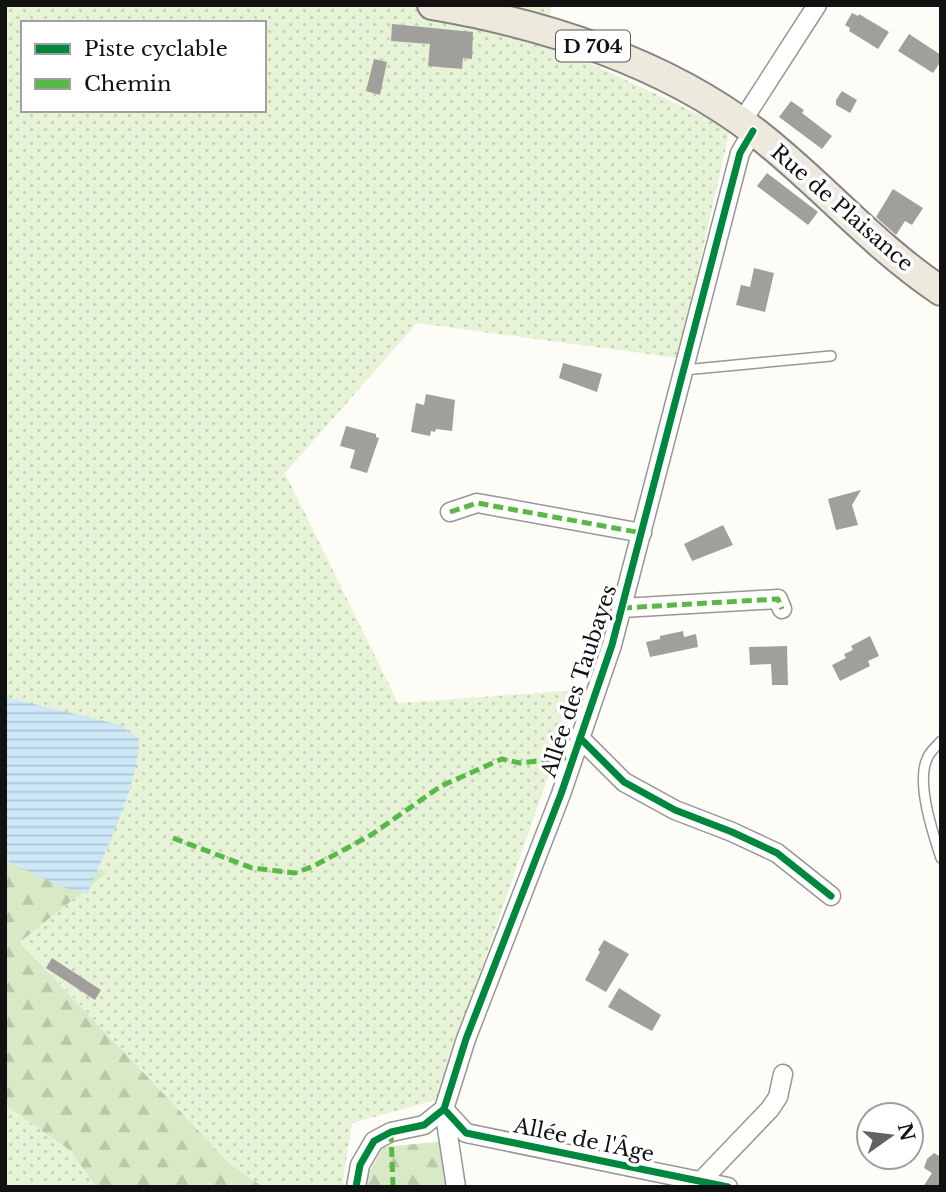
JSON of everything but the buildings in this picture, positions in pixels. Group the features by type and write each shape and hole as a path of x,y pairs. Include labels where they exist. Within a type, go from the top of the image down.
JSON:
{"main road":[{"name":"Rue de Plaisance","path":"432,5 500,18 548,31 598,48 688,90 747,127 788,160 869,235 936,284"}],"street":[{"name":"Allée des Taubayes","path":"444,1109 466,1040 561,794 612,645 747,127 817,5"},
{"path":"450,512 477,503 642,533"},
{"path":"622,608 778,599 782,609"},
{"path":"580,738 624,782 675,810 777,853 831,896"},
{"path":"701,1181 770,1109 778,1097 783,1074"},
{"path":"356,1187 360,1165 374,1141 391,1132 424,1125 444,1109 456,1187"},
{"name":"Allée de l'Âge","path":"444,1109 466,1133 728,1187"}],"lane":[{"path":"684,370 831,356"},
{"path":"941,741 927,759 924,775 926,798 941,858"}],"green space":[{"path":"5,5 552,5 545,42 730,129 678,358 417,323 285,473 398,703 578,690 436,1100 352,1123 342,1187 263,1187 231,1165 20,941 5,824"},
{"path":"5,824 106,873 20,942 231,1165 263,1187 96,1187 71,1151 5,1105"},
{"path":"5,1105 71,1151 96,1187 5,1187"},
{"path":"458,1140 467,1187 361,1187 383,1147"}],"water":[{"path":"5,697 121,725 139,739 134,775 127,796 87,894 59,886 5,860"}],"marked path":[{"path":"450,512 477,503 642,533"},
{"path":"622,608 778,599 782,609"},
{"path":"173,838 252,868 295,873 314,866 371,835 441,786 502,759 520,763 574,757"},
{"path":"391,1132 393,1187"}],"cycle path":[{"path":"356,1187 360,1165 374,1141 391,1132 424,1125 444,1109 466,1039 561,794 612,645 740,153 753,131"},
{"path":"580,738 624,782 675,810 777,853 831,896"},
{"path":"444,1109 466,1133 728,1187"}]}
